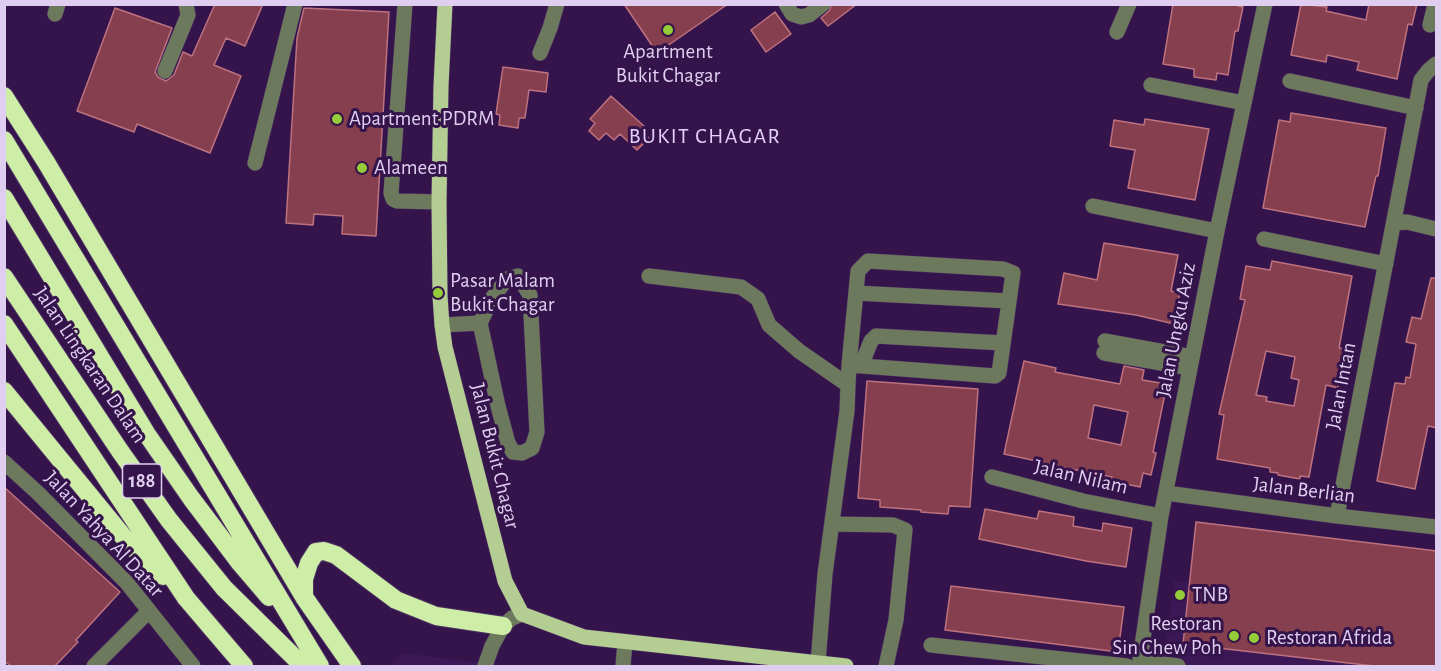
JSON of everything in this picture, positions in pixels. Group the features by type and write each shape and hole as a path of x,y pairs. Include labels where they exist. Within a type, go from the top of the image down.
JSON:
{"highway":[{"path":"4,96 46,162 304,597 352,666"},
{"path":"4,140 320,666"},
{"path":"4,198 152,443 240,563 304,637"},
{"name":"Jalan Lingkaran Dalam","path":"4,277 120,451 170,520 225,588 303,666"},
{"name":"188","path":"4,324 186,598 244,666"},
{"path":"4,391 131,546 186,598"},
{"path":"304,597 304,579 309,563 316,552 324,551 336,555 396,600 436,616 503,626"}],"main road":[{"name":"Jalan Bukit Chagar","path":"445,4 439,202 442,325 451,369 503,571 522,614"},
{"path":"522,614 584,637 846,666"},
{"path":"818,663 836,666"}],"street":[{"path":"165,71 188,15 186,4"},
{"path":"255,163 295,4"},
{"path":"405,4 391,193 393,199 397,201 439,202"},
{"path":"540,53 557,4"},
{"path":"786,4 792,14 801,17 809,15 823,4"},
{"path":"1116,32 1129,4"},
{"name":"Jalan Ungku Aziz","path":"1135,665 1191,362 1265,4"},
{"path":"1430,25 1435,4"},
{"name":"Jalan Intan","path":"1337,516 1421,80 1437,64"},
{"path":"1290,81 1416,108"},
{"path":"1151,84 1244,103"},
{"path":"1093,206 1217,231"},
{"path":"1394,223 1407,222 1437,229"},
{"path":"1264,239 1386,264"},
{"path":"868,261 992,268 1013,273 999,373 994,376 855,366 858,271 868,261"},
{"path":"518,276 530,295 537,432 532,448 522,453 513,452 508,443 480,323 493,297 507,279 518,276"},
{"path":"649,276 741,287 758,299 770,325 799,351 848,385"},
{"path":"856,293 1009,301"},
{"path":"442,325 480,323"},
{"path":"818,663 825,574 847,411 848,385 855,366 876,336 1003,343"},
{"path":"1105,347 1191,362"},
{"name":"Jalan Yahya Al Datar","path":"4,462 127,583 193,666"},
{"name":"Jalan Nilam","path":"992,477 1083,501 1161,516"},
{"name":"Jalan Berlian","path":"1166,494 1437,527"},
{"path":"832,524 893,525 905,530 896,621 886,666"},
{"path":"94,666 148,612"},
{"path":"485,666 492,646 503,626 512,618 522,614"},
{"path":"623,666 626,642"},
{"path":"932,645 1135,665 1178,666"}],"shaded area":[{"path":"1174,581 1436,614 1436,666 1163,666"},
{"path":"403,653 505,666 391,666"}],"building":[{"path":"215,4 263,4 245,46 226,38 214,65 241,76 210,153 137,124 134,132 77,111 115,8 172,28 155,72 158,77 166,81 174,75 183,52 192,56"},
{"name":"Apartment Bukit Chagar","path":"624,4 728,4 657,53"},
{"path":"832,4 857,4 828,26 821,18 829,11"},
{"path":"1173,4 1231,4 1243,7 1238,31 1235,31 1228,75 1217,73 1216,80 1194,77 1194,69 1163,64"},
{"path":"1301,4 1327,7 1326,11 1366,20 1369,4 1417,4 1412,25 1408,24 1397,79 1357,70 1359,62 1327,55 1326,62 1291,55"},
{"name":"Apartment PDRM","path":"304,8 389,12 376,236 342,234 343,216 314,214 313,225 286,223 297,38"},
{"path":"775,12 791,34 766,52 751,30"},
{"path":"503,67 548,73 546,92 529,90 525,118 519,118 518,128 499,125 500,115 496,114"},
{"path":"611,96 645,127 641,131 649,138 637,150 620,134 614,140 606,133 599,140 589,131 595,123 590,119"},
{"path":"1291,113 1386,128 1378,176 1376,176 1365,227 1263,208 1279,120 1290,122"},
{"path":"1145,119 1209,129 1195,200 1128,188 1135,150 1110,146 1114,120 1144,125"},
{"path":"1104,243 1178,255 1171,291 1180,293 1178,301 1188,303 1183,326 1136,315 1058,304 1064,273 1097,280"},
{"path":"1272,261 1352,276 1339,348 1346,349 1338,388 1326,385 1309,477 1300,476 1300,479 1278,475 1278,473 1270,472 1270,468 1217,459 1224,415 1219,414 1245,300 1240,299 1246,266 1270,270","holes":["1266,351 1295,357 1291,378 1299,380 1294,406 1266,401 1267,397 1256,395"]},
{"path":"1431,278 1437,278 1437,428 1428,426 1415,489 1377,481 1395,383 1405,384 1406,377 1410,378 1416,344 1406,342 1412,317 1421,319"},
{"path":"1024,361 1056,368 1055,372 1120,384 1124,366 1144,370 1142,380 1167,384 1153,452 1156,453 1151,475 1143,473 1140,487 1111,481 1112,477 1004,454","holes":["1094,405 1128,412 1121,445 1088,438"]},
{"path":"867,381 978,389 970,507 949,506 948,514 921,512 921,510 880,507 880,500 858,498"},
{"path":"4,487 120,592 55,666 11,666 4,661"},
{"path":"985,509 1037,519 1039,511 1074,517 1073,526 1102,531 1103,523 1132,528 1126,567 979,539"},
{"path":"1196,522 1437,551 1437,666 1374,666 1183,644"},
{"path":"951,586 1124,607 1118,652 945,630"}],"place":[{"name":"Apartment Bukit Chagar","path":"668,30"},
{"name":"Apartment PDRM","path":"337,119"},
{"name":"Alameen","path":"362,168"},
{"name":"Pasar Malam Bukit Chagar","path":"438,293"},
{"name":"TNB","path":"1180,595"},
{"name":"Restoran Sin Chew Poh","path":"1234,636"},
{"name":"Restoran Afrida","path":"1254,638"}],"district":[{"name":"BUKIT CHAGAR","path":"705,136"}]}
